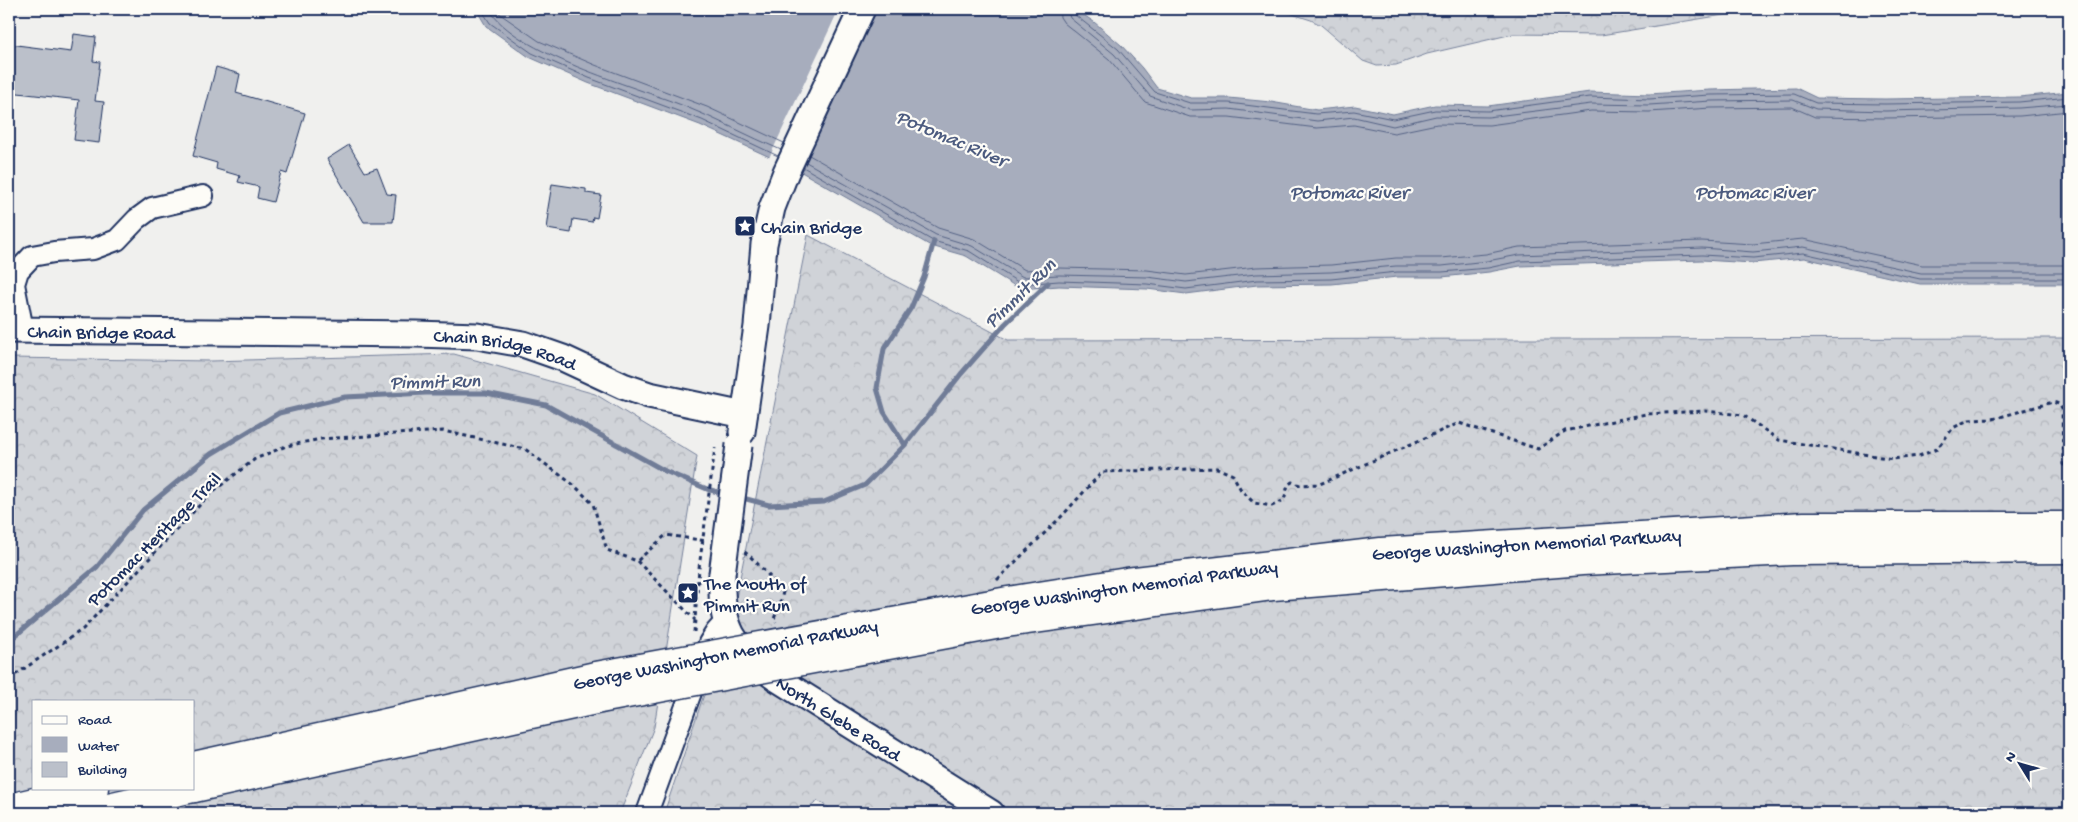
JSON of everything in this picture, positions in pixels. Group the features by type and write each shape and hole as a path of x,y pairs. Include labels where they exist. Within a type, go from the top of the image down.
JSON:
{"highway":[{"name":"George Washington Memorial Parkway","path":"195,766 598,687 1001,603 1273,586 1582,561 2007,538 2069,526"},
{"name":"George Washington Memorial Parkway","path":"2007,538 2069,549"},
{"name":"George Washington Memorial Parkway","path":"195,788 598,687"},
{"path":"9,808 86,790"},
{"name":"George Washington Memorial Parkway","path":"82,813 184,790"}],"main road":[{"path":"744,415 757,326 764,244 772,208 790,162 862,9"},
{"name":"Chain Bridge Road","path":"16,330 477,336 536,348 563,358 623,386 649,395 744,415"},
{"name":"North Glebe Road","path":"744,415 711,571 722,601 725,622 740,647 766,671 991,813"}],"street":[{"path":"16,330 14,284 18,271 32,256 93,249 118,240 138,219 152,208 203,196"},
{"path":"646,813 712,637 725,622"}],"path":[{"path":"1001,603 1061,517 1102,472 1217,468 1233,475 1240,490 1254,503 1272,506 1284,500 1288,485 1292,482 1320,484 1459,423 1538,449 1565,431 1646,414 1705,411 1743,415 1779,440 1893,459 1919,456 1937,449 1953,428 1968,420 1993,420 2053,402 2059,404 2062,409 2063,464 2069,472"},
{"name":"Potomac Heritage Trail","path":"9,679 83,629 211,494 255,460 286,446 312,441 443,432 525,449 575,486 593,504 607,550 637,561"},
{"path":"701,664 694,638 695,621 711,571 715,448"},
{"path":"695,621 637,561 666,535 713,541"},
{"path":"740,551 749,554 756,564 781,588 783,592 774,619 778,626"}],"green space":[{"path":"1277,9 1760,9 1601,35 1513,34 1427,54 1396,65 1377,66 1363,61 1321,25"},
{"path":"808,235 1008,340 2069,338 2069,813 837,813 818,801 802,813 664,813 735,603"},
{"path":"454,354 595,394 697,456 654,727 620,813 9,813 9,358 211,361"}],"water":[{"name":"Potomac River","path":"476,9 1075,9 1121,45 1157,88 1191,98 1229,98 1271,102 1317,110 1355,106 1393,114 1435,105 1488,106 1590,92 1649,94 1710,90 1796,88 1817,98 1885,99 2019,97 2069,92 2069,284 1920,284 1804,258 1753,263 1702,260 1520,266 1489,272 1442,277 1397,277 1332,284 1257,285 1186,294 1147,289 1059,286 1020,289 966,256 931,246 798,170 700,125 588,83 529,57 486,26"}],"pier":[{"name":"Chain Bridge","path":"839,9 877,9 800,174 768,160"}],"building":[{"path":"74,34 96,37 93,61 100,62 95,101 104,102 99,143 74,140 79,100 9,92 9,44 71,52"},
{"path":"216,67 240,74 236,93 305,113 287,174 281,172 273,202 257,198 259,187 238,182 240,176 216,169 217,163 193,156"},
{"path":"349,145 365,172 377,168 387,194 396,195 393,222 364,222 327,159"},
{"path":"552,184 586,189 586,193 601,195 597,218 593,217 592,222 573,219 571,233 547,229 549,214 547,214"}],"waterway":[{"name":"Pimmit Run","path":"905,445 884,412 877,388 884,349 911,308 924,277 934,241"},
{"name":"Pimmit Run","path":"739,497 769,505 824,502 865,485 905,445 961,374 1005,324 1048,283"},
{"name":"Pimmit Run","path":"9,641 97,567 143,510 211,454 279,413 345,397 426,393 486,393 546,405 665,471 707,489 725,494"}],"place":[{"name":"Chain Bridge","path":"745,226"},
{"name":"The Mouth of Pimmit Run","path":"688,593"}]}
